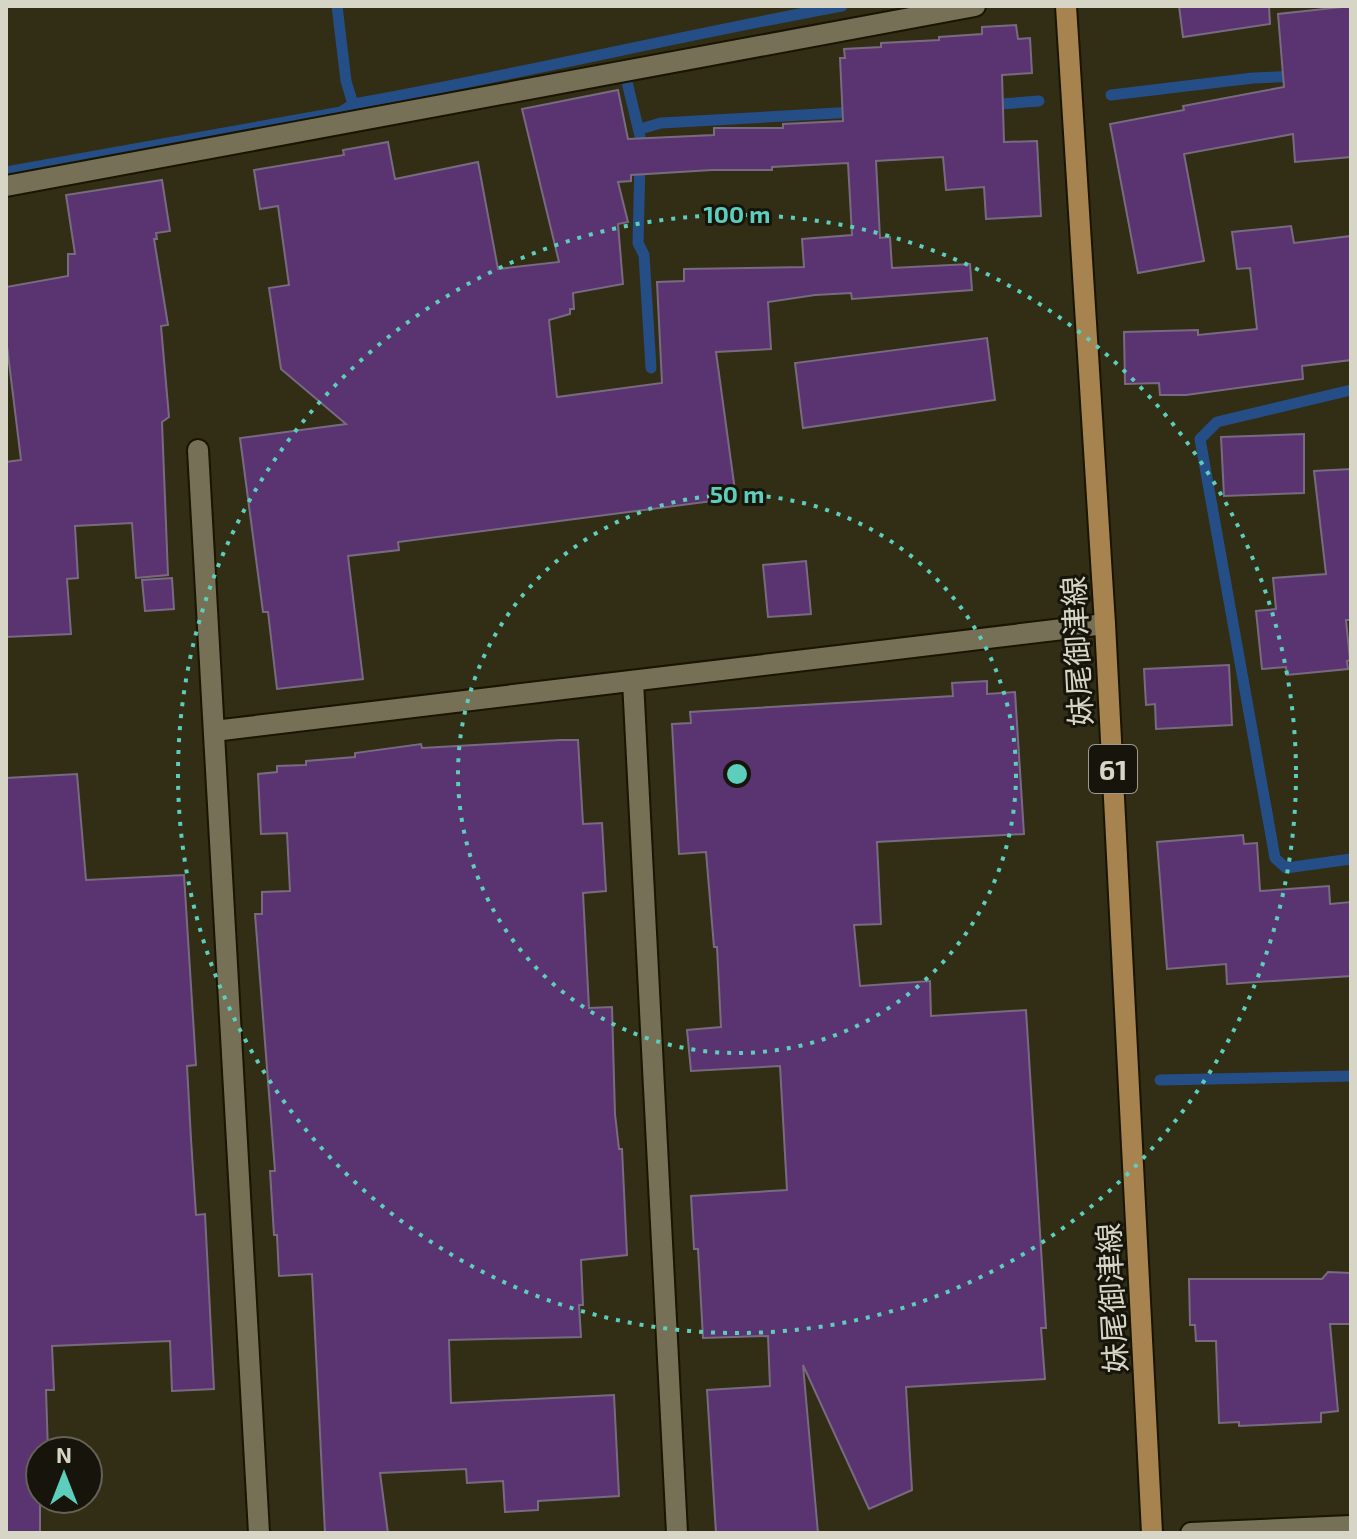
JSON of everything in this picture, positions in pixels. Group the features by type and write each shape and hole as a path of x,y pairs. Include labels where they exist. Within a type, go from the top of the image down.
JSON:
{"main road":[{"name":"妹尾御津線","path":"1066,6 1105,624 1152,1533"}],"street":[{"path":"6,186 975,6"},
{"path":"198,450 259,1533"},
{"path":"214,731 1105,624"},
{"path":"633,681 677,1533"},
{"path":"1191,1533 1351,1526"}],"building":[{"path":"1179,6 1269,6 1270,24 1183,37"},
{"path":"1351,6 1351,157 1295,162 1293,134 1184,154 1204,261 1138,273 1110,124 1184,110 1183,106 1284,87 1278,14"},
{"path":"1016,25 1018,39 1030,38 1032,73 1002,75 1004,142 1037,141 1041,216 986,219 984,187 946,190 943,157 876,161 880,238 890,237 892,268 970,264 972,290 852,299 851,293 815,295 768,302 771,349 716,352 736,498 398,542 399,550 348,556 363,679 277,689 268,612 263,612 240,438 346,424 281,369 269,288 289,285 278,206 260,209 254,170 344,155 343,150 388,142 395,179 478,162 498,269 559,262 522,109 618,90 628,139 714,135 714,128 783,128 783,124 843,121 840,58 845,58 844,49 982,34 982,27","holes":["848,163 852,235 802,239 804,267 684,269 684,281 657,282 662,383 557,397 549,320 570,314 570,309 574,309 573,293 623,284 618,224 628,222 618,182 631,181 631,175 772,170 772,167"]},
{"path":"162,180 170,231 156,233 157,239 154,239 168,325 161,326 169,417 162,422 168,575 136,578 132,523 75,526 78,578 67,579 71,634 6,637 6,462 21,460 6,338 6,287 68,276 68,254 75,254 66,195"},
{"path":"1291,226 1294,243 1351,236 1351,360 1302,366 1303,379 1186,395 1160,395 1159,383 1125,384 1124,332 1198,330 1198,335 1257,329 1250,268 1237,269 1232,232"},
{"path":"987,338 995,400 803,428 795,363"},
{"path":"1304,434 1304,493 1224,496 1221,437"},
{"path":"1351,469 1351,620 1346,620 1348,669 1287,675 1286,667 1262,669 1256,611 1276,609 1273,578 1326,574 1314,471"},
{"path":"806,561 811,614 768,617 763,565"},
{"path":"172,578 174,609 145,611 142,580"},
{"path":"1229,665 1232,725 1156,729 1155,704 1146,705 1144,669"},
{"path":"987,681 987,694 1015,692 1024,834 877,842 881,924 854,925 860,986 930,981 931,1016 1026,1010 1046,1328 1041,1328 1045,1379 906,1387 912,1490 869,1509 803,1365 818,1533 716,1533 707,1390 770,1386 768,1336 703,1338 698,1249 694,1249 691,1196 787,1190 780,1066 691,1071 687,1030 721,1027 717,947 714,947 706,852 679,854 672,724 691,723 690,712 953,696 952,683"},
{"path":"578,740 583,824 602,823 606,891 583,893 589,1008 612,1007 615,1114 619,1149 622,1149 627,1255 581,1260 581,1337 449,1340 451,1403 614,1395 619,1496 538,1501 538,1510 505,1512 503,1481 467,1483 466,1469 380,1473 388,1533 325,1533 312,1274 279,1276 277,1235 274,1235 270,1171 275,1171 255,914 262,914 262,892 290,891 287,833 261,834 258,774 277,772 277,766 306,765 306,761 355,757 355,753 421,744 422,748"},
{"path":"77,774 86,880 184,875 196,1065 187,1066 191,1139 196,1215 205,1214 214,1389 172,1391 170,1341 52,1346 54,1390 46,1390 47,1435 24,1435 24,1515 40,1515 40,1533 6,1533 6,778"},
{"path":"1243,835 1244,844 1257,843 1260,891 1329,886 1330,904 1351,902 1351,976 1227,984 1226,964 1167,969 1157,842"},
{"path":"1328,1272 1351,1273 1351,1324 1330,1324 1338,1411 1321,1413 1321,1422 1239,1426 1239,1422 1219,1423 1216,1341 1196,1341 1195,1325 1190,1325 1189,1279 1322,1279"}],"waterway":[{"path":"337,6 346,81 353,104"},
{"path":"6,172 341,112 353,104 842,6"},
{"path":"1111,95 1253,78 1298,76"},
{"path":"627,82 640,136"},
{"path":"988,105 1039,101"},
{"path":"640,129 661,123 855,112"},
{"path":"640,161 638,243 644,255 651,368"},
{"path":"1351,390 1217,422 1200,439 1275,858 1286,868 1351,859"},
{"path":"1160,1080 1351,1076"}]}
